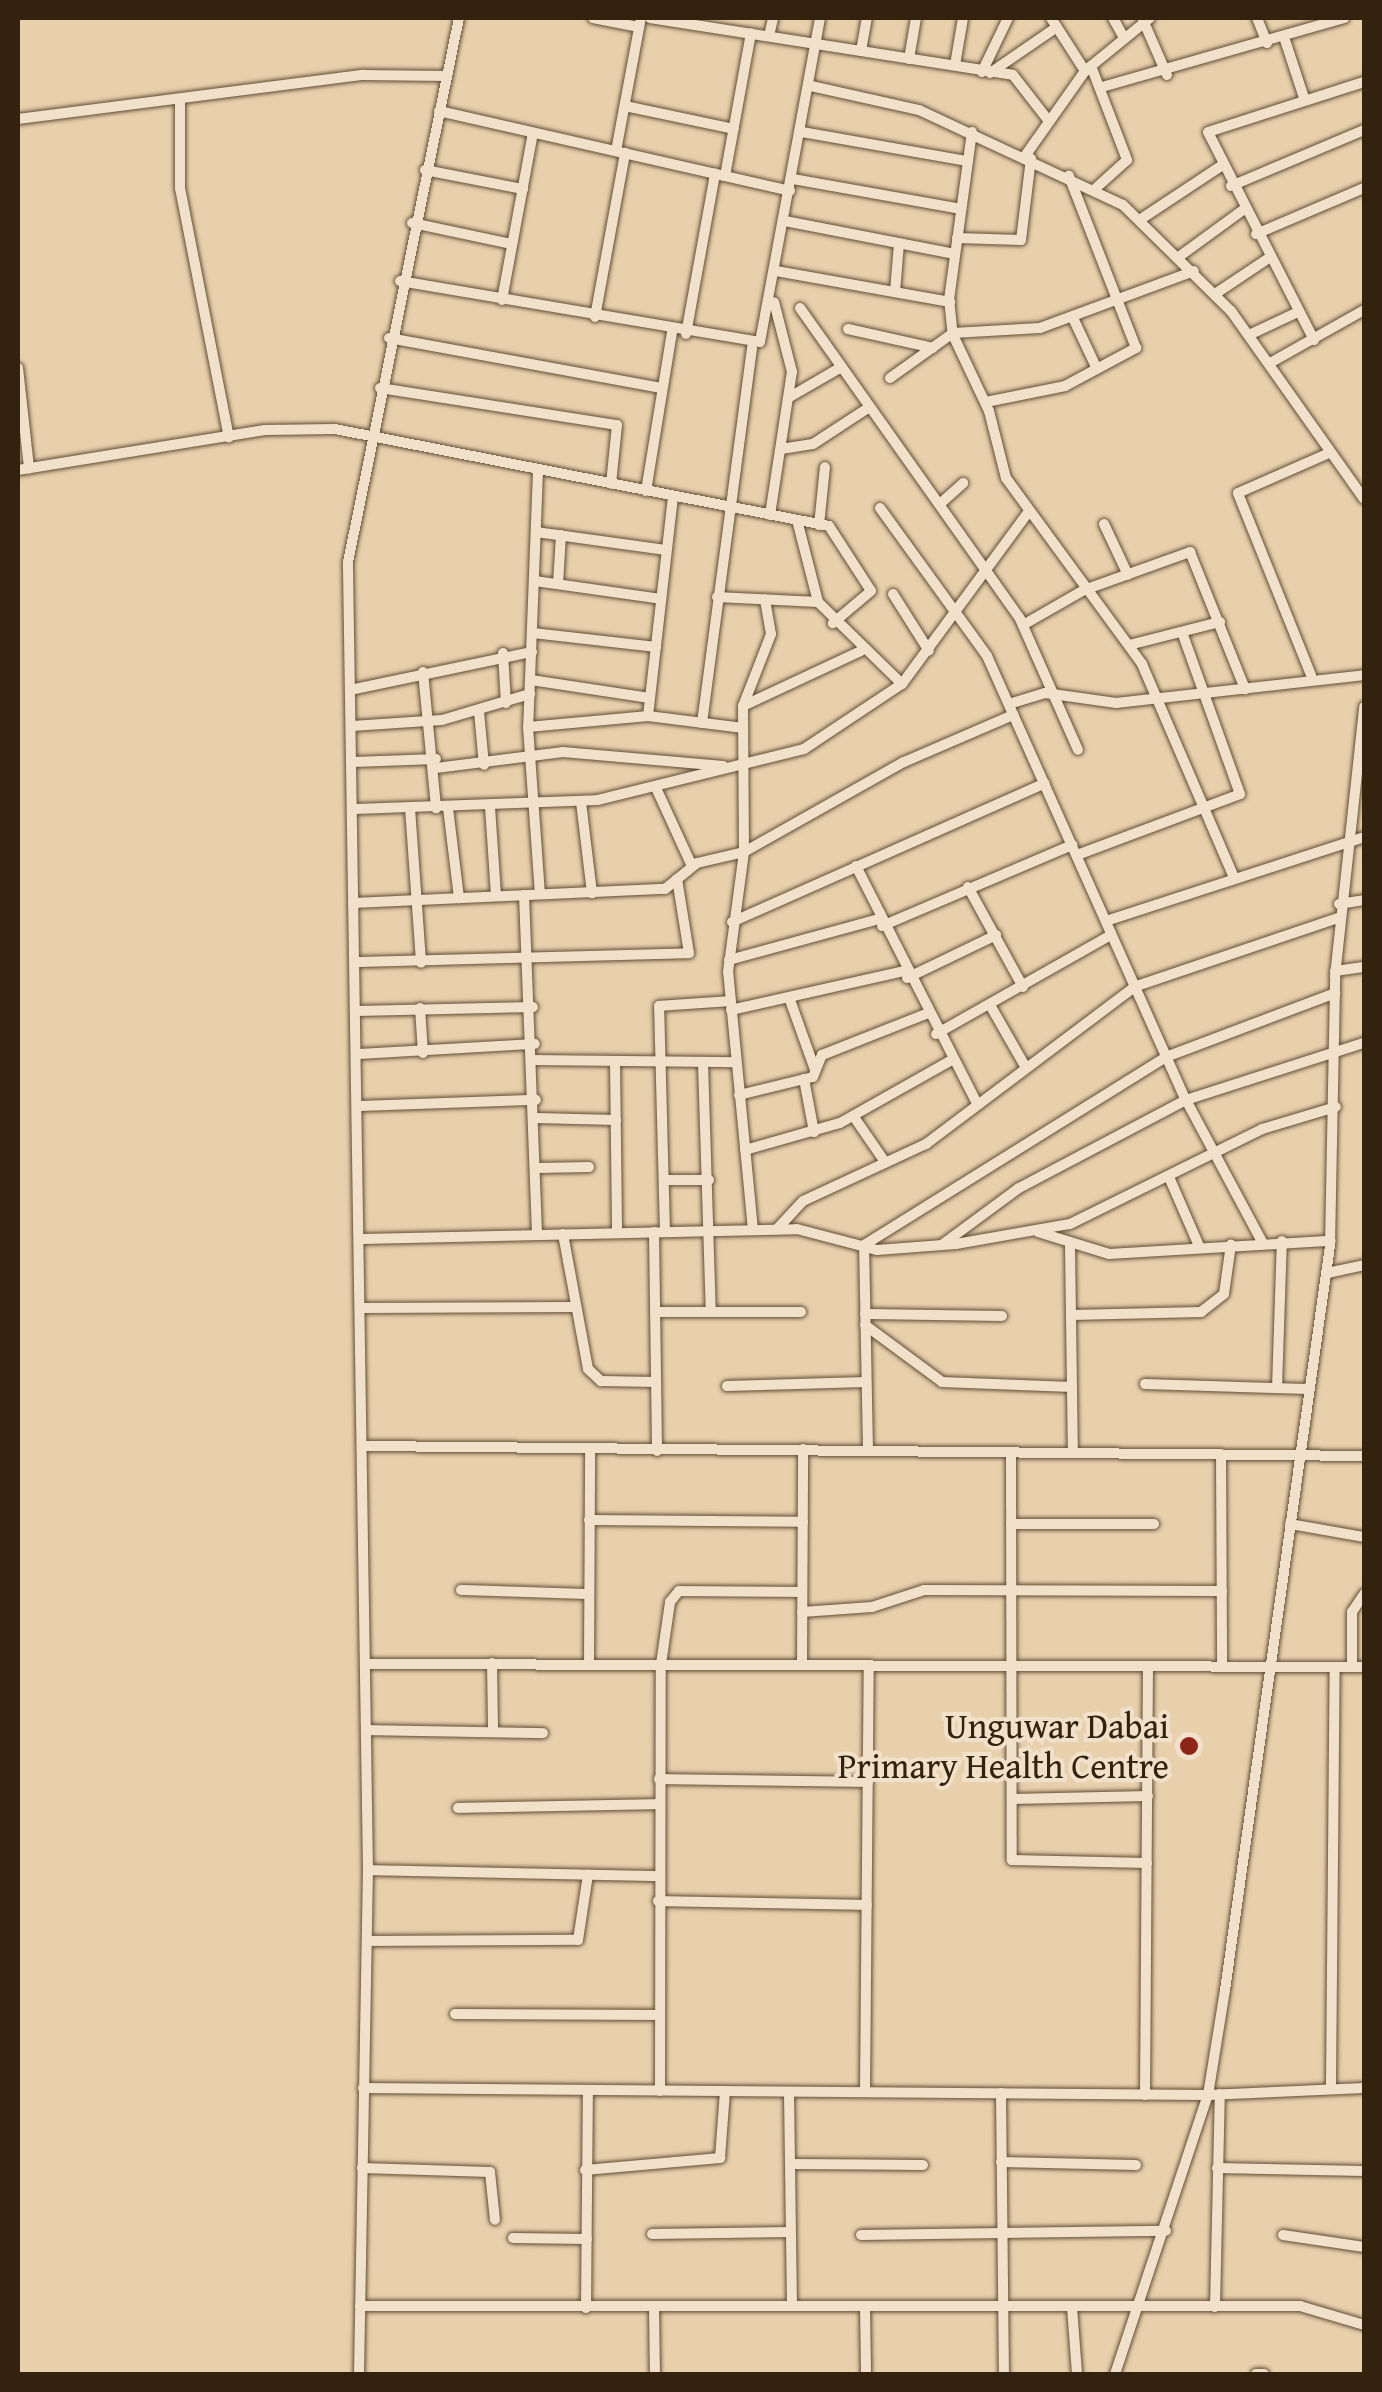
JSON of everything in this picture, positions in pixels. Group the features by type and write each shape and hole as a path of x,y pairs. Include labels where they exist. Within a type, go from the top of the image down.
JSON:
{"street":[{"path":"359,2374 368,1870 364,1308 352,903 354,808 348,562 400,281 459,18"},
{"path":"593,18 640,22 595,317"},
{"path":"650,18 722,23 751,33 986,72 1020,81 1048,120"},
{"path":"769,36 773,18"},
{"path":"702,723 752,347 764,338 820,18"},
{"path":"860,51 866,18"},
{"path":"910,58 916,18"},
{"path":"955,66 963,18"},
{"path":"986,72 1008,18"},
{"path":"1113,18 1123,36"},
{"path":"1258,18 1267,43"},
{"path":"1102,87 1167,75 1344,18"},
{"path":"957,238 1021,240 1028,158 1048,120 1088,69 1146,19 1167,75"},
{"path":"986,72 1054,22 1102,87 1128,160 1096,188"},
{"path":"686,334 720,175 734,129 751,33"},
{"path":"1284,38 1304,98"},
{"path":"18,118 180,101 363,75 447,76"},
{"path":"1314,340 1221,166 1212,128 1364,82"},
{"path":"811,86 972,132 1096,188 1141,218 1249,335 1327,454 1364,499"},
{"path":"180,101 180,188 229,437"},
{"path":"625,106 734,129"},
{"path":"439,111 720,175 960,208"},
{"path":"1231,186 1364,130"},
{"path":"802,132 967,161"},
{"path":"972,132 950,302 953,333 986,402 1006,478 1027,514 1130,646 1234,878"},
{"path":"502,300 533,133"},
{"path":"1141,218 1221,166"},
{"path":"424,170 522,189"},
{"path":"986,402 1097,370 1136,348 1068,176"},
{"path":"1256,234 1364,188"},
{"path":"1180,256 1243,210"},
{"path":"785,221 955,254"},
{"path":"412,223 512,244"},
{"path":"895,292 899,243"},
{"path":"1215,294 1268,258"},
{"path":"776,270 950,302"},
{"path":"890,378 953,333 1074,318 1194,271"},
{"path":"400,281 752,347"},
{"path":"770,515 788,398 786,340 772,296"},
{"path":"800,308 810,330 941,503 1023,625 1078,750"},
{"path":"1270,363 1364,310"},
{"path":"1249,335 1298,312"},
{"path":"1074,318 1097,370"},
{"path":"786,340 810,330"},
{"path":"848,330 933,348"},
{"path":"646,490 672,332"},
{"path":"389,338 661,388"},
{"path":"18,368 24,469 308,427 368,442 646,490 820,524 837,532 872,590 833,623"},
{"path":"788,398 838,369"},
{"path":"380,388 617,425 611,484"},
{"path":"781,449 813,444 868,408"},
{"path":"1311,675 1238,492 1327,454"},
{"path":"820,524 824,467"},
{"path":"538,472 528,727 540,894"},
{"path":"941,503 964,483"},
{"path":"648,716 672,496"},
{"path":"880,508 908,558 959,614 1011,710 1186,1100 1262,1242"},
{"path":"353,762 484,766 530,757 627,753 745,768 860,720 902,684 959,614 1027,514"},
{"path":"797,520 818,602 861,651 902,684"},
{"path":"1104,524 1128,576"},
{"path":"536,532 666,550"},
{"path":"558,584 561,535"},
{"path":"1023,625 1084,590 1193,552 1244,688"},
{"path":"535,581 661,599"},
{"path":"893,594 929,651"},
{"path":"717,598 818,602"},
{"path":"754,1230 730,1005 729,960 744,852 742,706 771,634 765,600"},
{"path":"1130,646 1220,622"},
{"path":"533,632 656,647"},
{"path":"729,960 881,922 968,887 1200,808 1240,790 1198,694 1182,632"},
{"path":"742,706 861,651"},
{"path":"350,690 503,653 532,652"},
{"path":"503,653 506,703"},
{"path":"423,672 434,721 442,808 459,898"},
{"path":"352,903 654,891 692,866 744,852 904,762 1055,693 1107,703 1244,688 1311,675 1364,675"},
{"path":"531,680 650,698"},
{"path":"352,726 434,721 479,712 530,694"},
{"path":"1214,2307 1214,2095 1331,1241 1338,918 1344,843 1364,706"},
{"path":"479,712 484,766"},
{"path":"528,727 648,716 743,728"},
{"path":"354,808 534,807 581,802 657,790 724,766"},
{"path":"732,922 1045,783"},
{"path":"657,790 692,866"},
{"path":"581,802 592,892"},
{"path":"490,807 496,896"},
{"path":"410,808 421,963"},
{"path":"1106,921 1364,837"},
{"path":"856,866 905,975 978,1105"},
{"path":"355,962 690,952 676,879"},
{"path":"968,887 1023,987"},
{"path":"524,894 535,1044 537,1234"},
{"path":"1339,904 1364,900"},
{"path":"777,1229 802,1201 885,1162 978,1105 1134,987 1338,918"},
{"path":"658,1451 655,1312 665,1180 659,1006 790,1000 905,975 996,934"},
{"path":"936,1034 1111,935"},
{"path":"1335,971 1364,968"},
{"path":"864,1245 1166,1057 1335,993"},
{"path":"790,1000 816,1073"},
{"path":"990,1005 1025,1066"},
{"path":"357,1011 533,1006"},
{"path":"420,1008 423,1052"},
{"path":"739,1096 804,1079 816,1073 822,1054 926,1014"},
{"path":"942,1245 1019,1188 1186,1100 1364,1042"},
{"path":"359,1054 535,1044"},
{"path":"535,1060 736,1062"},
{"path":"745,1150 854,1117 950,1061"},
{"path":"615,1062 618,1233"},
{"path":"704,1063 710,1312"},
{"path":"804,1079 814,1132"},
{"path":"360,1106 536,1100"},
{"path":"362,1238 777,1229 864,1245 942,1245 1037,1232 1169,1177 1216,1150 1336,1108"},
{"path":"854,1117 885,1162"},
{"path":"536,1118 616,1120"},
{"path":"537,1168 589,1167"},
{"path":"1169,1177 1199,1246"},
{"path":"665,1180 708,1180"},
{"path":"1037,1232 1070,1246 1109,1254 1262,1242 1331,1241"},
{"path":"563,1234 573,1307 594,1377 656,1382"},
{"path":"1277,1388 1282,1241"},
{"path":"1071,1315 1201,1312 1224,1294 1231,1244"},
{"path":"864,1245 868,1450"},
{"path":"1070,1246 1074,1452"},
{"path":"1326,1274 1364,1264"},
{"path":"364,1308 573,1307"},
{"path":"655,1312 801,1312"},
{"path":"865,1319 1002,1316"},
{"path":"865,1319 942,1382 1072,1387"},
{"path":"727,1386 866,1382"},
{"path":"1145,1384 1308,1389"},
{"path":"365,1446 1364,1456"},
{"path":"802,1449 802,1665"},
{"path":"589,1664 590,1451"},
{"path":"1011,1452 1015,1864 1147,1864"},
{"path":"1221,1454 1222,1667"},
{"path":"589,1520 803,1522"},
{"path":"1012,1524 1154,1524"},
{"path":"1290,1524 1364,1538"},
{"path":"802,1612 872,1607 910,1592 1012,1587 1222,1591"},
{"path":"462,1590 589,1594"},
{"path":"660,2090 660,1664 680,1592 802,1592"},
{"path":"1352,1667 1352,1612 1364,1594"},
{"path":"366,1664 1364,1667"},
{"path":"492,1664 493,1730"},
{"path":"865,2092 869,1665"},
{"path":"1145,2094 1148,1667"},
{"path":"1331,2085 1335,1667"},
{"path":"367,1730 543,1732"},
{"path":"659,1780 868,1782"},
{"path":"1012,1799 1148,1796"},
{"path":"458,1808 659,1804"},
{"path":"368,1870 658,1876"},
{"path":"366,1941 578,1940 588,1875"},
{"path":"658,1901 867,1905"},
{"path":"455,2014 660,2015"},
{"path":"363,2088 1214,2095 1331,2085 1364,2088"},
{"path":"586,2308 588,2090"},
{"path":"586,2170 720,2158 724,2091"},
{"path":"789,2092 792,2306"},
{"path":"1001,2094 1004,2374"},
{"path":"1115,2374 1142,2308 1214,2095"},
{"path":"1001,2162 1136,2165"},
{"path":"790,2164 923,2165"},
{"path":"362,2168 490,2172 495,2220"},
{"path":"1217,2168 1364,2171"},
{"path":"652,2234 791,2232"},
{"path":"861,2235 1166,2232"},
{"path":"1283,2235 1364,2246"},
{"path":"513,2238 587,2239"},
{"path":"360,2306 1300,2306 1364,2324"},
{"path":"654,2306 655,2374"},
{"path":"865,2307 866,2374"},
{"path":"1072,2307 1077,2374"}],"place":[{"name":"Unguwar Dabai Primary Health Centre","path":"1189,1746"}]}
